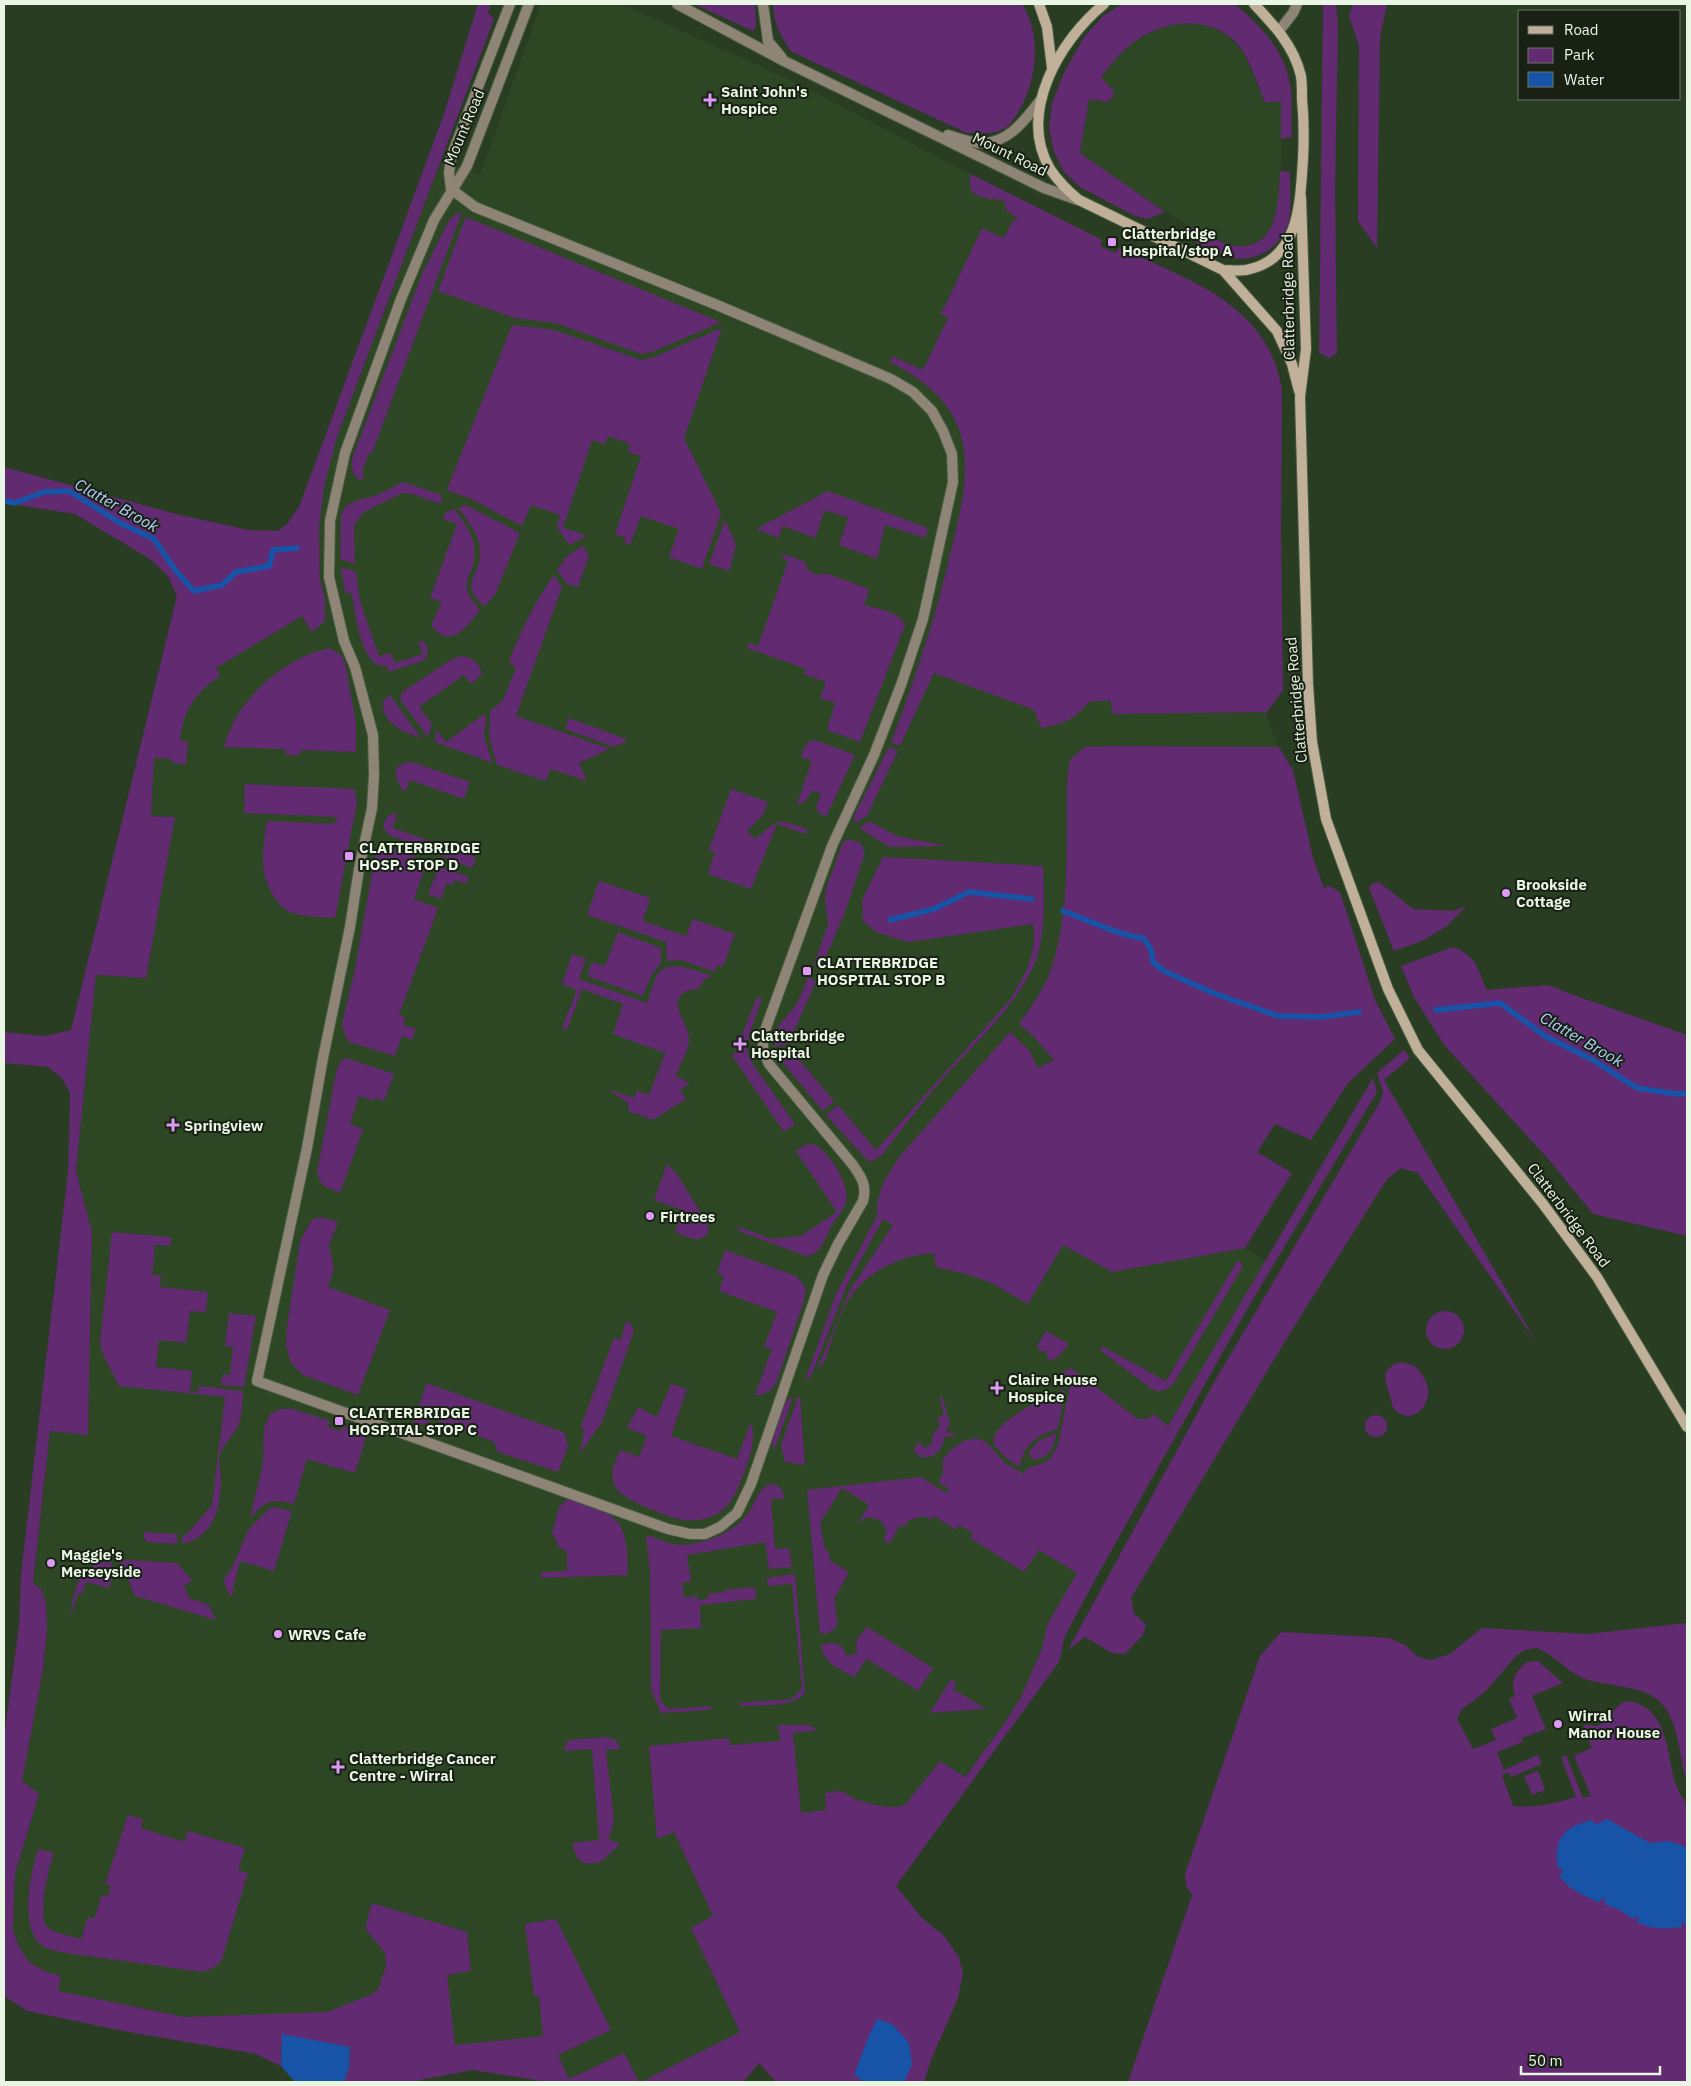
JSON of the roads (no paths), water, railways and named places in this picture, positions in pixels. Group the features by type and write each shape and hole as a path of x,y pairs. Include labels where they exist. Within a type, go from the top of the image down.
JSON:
{"main road":[{"path":"1038,4 1047,27 1052,70"},
{"path":"1104,4 1088,17 1073,34 1059,54 1052,70 1043,98 1038,123 1040,142 1050,168 1063,186 1079,200 1223,270 1246,270 1264,264 1278,254 1289,240 1296,225 1301,197 1304,130 1301,76 1286,39 1254,4"},
{"name":"Clatterbridge Road","path":"1301,197 1306,349 1300,397 1304,590 1312,742 1326,818 1388,989 1418,1050 1543,1204 1597,1277 1687,1427"},
{"name":"Clatterbridge Road","path":"1223,270 1276,330 1292,364 1300,397"}],"street":[{"name":"Mount Road","path":"452,189 449,172 451,157 510,4"},
{"name":"Mount Road","path":"452,189 467,166 529,4"},
{"name":"Mount Road","path":"673,4 687,10"},
{"name":"Mount Road","path":"677,4 784,61 1044,188 1079,200"},
{"path":"763,4 768,41 784,61"},
{"path":"1279,31 1293,13 1297,4"},
{"name":"Mount Road","path":"930,131 980,143 1002,139 1022,125 1043,98"},
{"path":"452,189 475,206 717,305 891,379 913,392 932,411 943,431 952,454 953,482 923,619 874,755 832,846 763,1036 763,1050 770,1064 861,1177 865,1188 863,1201 823,1275 751,1484 737,1512 720,1527 705,1534 690,1534 668,1528 257,1381 307,1148 372,808 374,775 373,735 355,667 344,641 329,577 330,522 345,453 398,308 434,220 452,189"}],"water":[{"path":"1607,1819 1650,1843 1668,1841 1687,1847 1687,1926 1685,1926 1684,1922 1681,1923 1682,1927 1670,1928 1654,1928 1643,1925 1637,1922 1639,1919 1636,1916 1633,1919 1620,1910 1604,1904 1606,1899 1602,1898 1600,1903 1577,1892 1562,1879 1559,1874 1563,1873 1561,1868 1558,1869 1557,1850 1563,1836 1575,1826 1593,1820 1595,1825"},
{"path":"877,2019 892,2024 909,2043 912,2065 904,2082 865,2082 854,2075"},
{"path":"282,2034 350,2047 349,2067 344,2082 295,2082 281,2066"}],"waterway":[{"name":"Clatter Brook","path":"4,501 15,503 44,492 69,491 122,524 154,539 176,571 194,591 222,585 236,572 269,566 273,550 297,548"},
{"path":"890,920 934,909 969,892 1032,899"},
{"path":"1063,911 1114,931 1143,938 1151,949 1153,962 1164,971 1213,993 1278,1016 1321,1017 1359,1012"},
{"name":"Clatter Brook","path":"1436,1010 1500,1003 1545,1036 1593,1060 1637,1088 1677,1094 1687,1093"}],"place":[{"name":"Saint John's Hospice","path":"710,100"},
{"name":"Clatterbridge Hospital/stop A","path":"1112,242"},
{"name":"CLATTERBRIDGE HOSP. STOP D","path":"349,856"},
{"name":"Brookside Cottage","path":"1506,893"},
{"name":"CLATTERBRIDGE HOSPITAL STOP B","path":"807,971"},
{"name":"Clatterbridge Hospital","path":"740,1044"},
{"name":"Springview","path":"173,1125"},
{"name":"Firtrees","path":"650,1216"},
{"name":"Claire House Hospice","path":"997,1388"},
{"name":"CLATTERBRIDGE HOSPITAL STOP C","path":"339,1421"},
{"name":"Maggie's Merseyside","path":"51,1563"},
{"name":"WRVS Cafe","path":"278,1634"},
{"name":"Wirral Manor House","path":"1558,1724"},
{"name":"Clatterbridge Cancer Centre - Wirral","path":"338,1767"}]}
